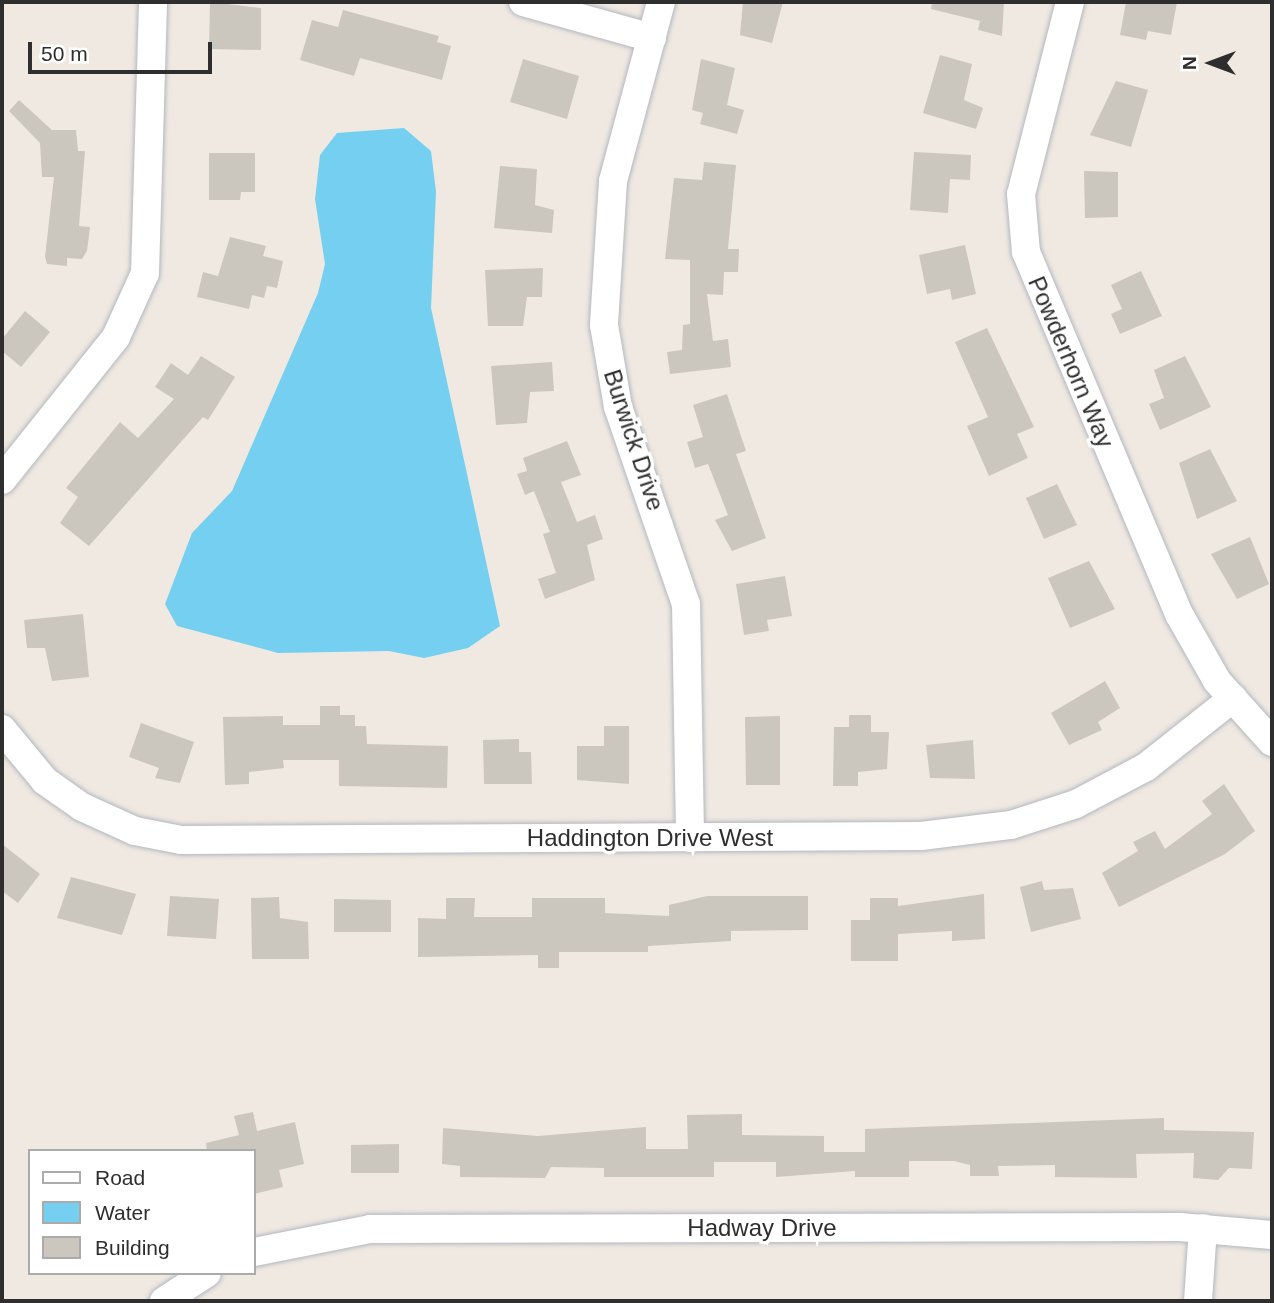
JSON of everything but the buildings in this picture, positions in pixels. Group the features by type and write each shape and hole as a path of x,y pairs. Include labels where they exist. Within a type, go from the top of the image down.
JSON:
{"street":[{"path":"2,480 116,337 145,273 153,2"},
{"path":"523,2 652,38"},
{"name":"Burwick Drive","path":"661,2 613,181 604,325 618,407 686,604 691,838"},
{"name":"Powderhorn Way","path":"1070,2 1030,148 1021,194 1026,252 1179,614 1233,698 1272,742"},
{"name":"Haddington Drive West","path":"2,729 45,781 102,818 181,839 943,835 1011,825 1116,785 1233,698"},
{"path":"1198,1301 1203,1228"},
{"name":"Hadway Drive","path":"256,1252 370,1229 1203,1228 1272,1235"},
{"path":"164,1301 204,1275"}],"water":[{"path":"404,128 431,151 436,192 431,308 500,626 468,648 424,658 389,651 278,653 177,626 165,604 192,533 232,491 318,293 325,264 315,199 320,155 337,133"}]}
